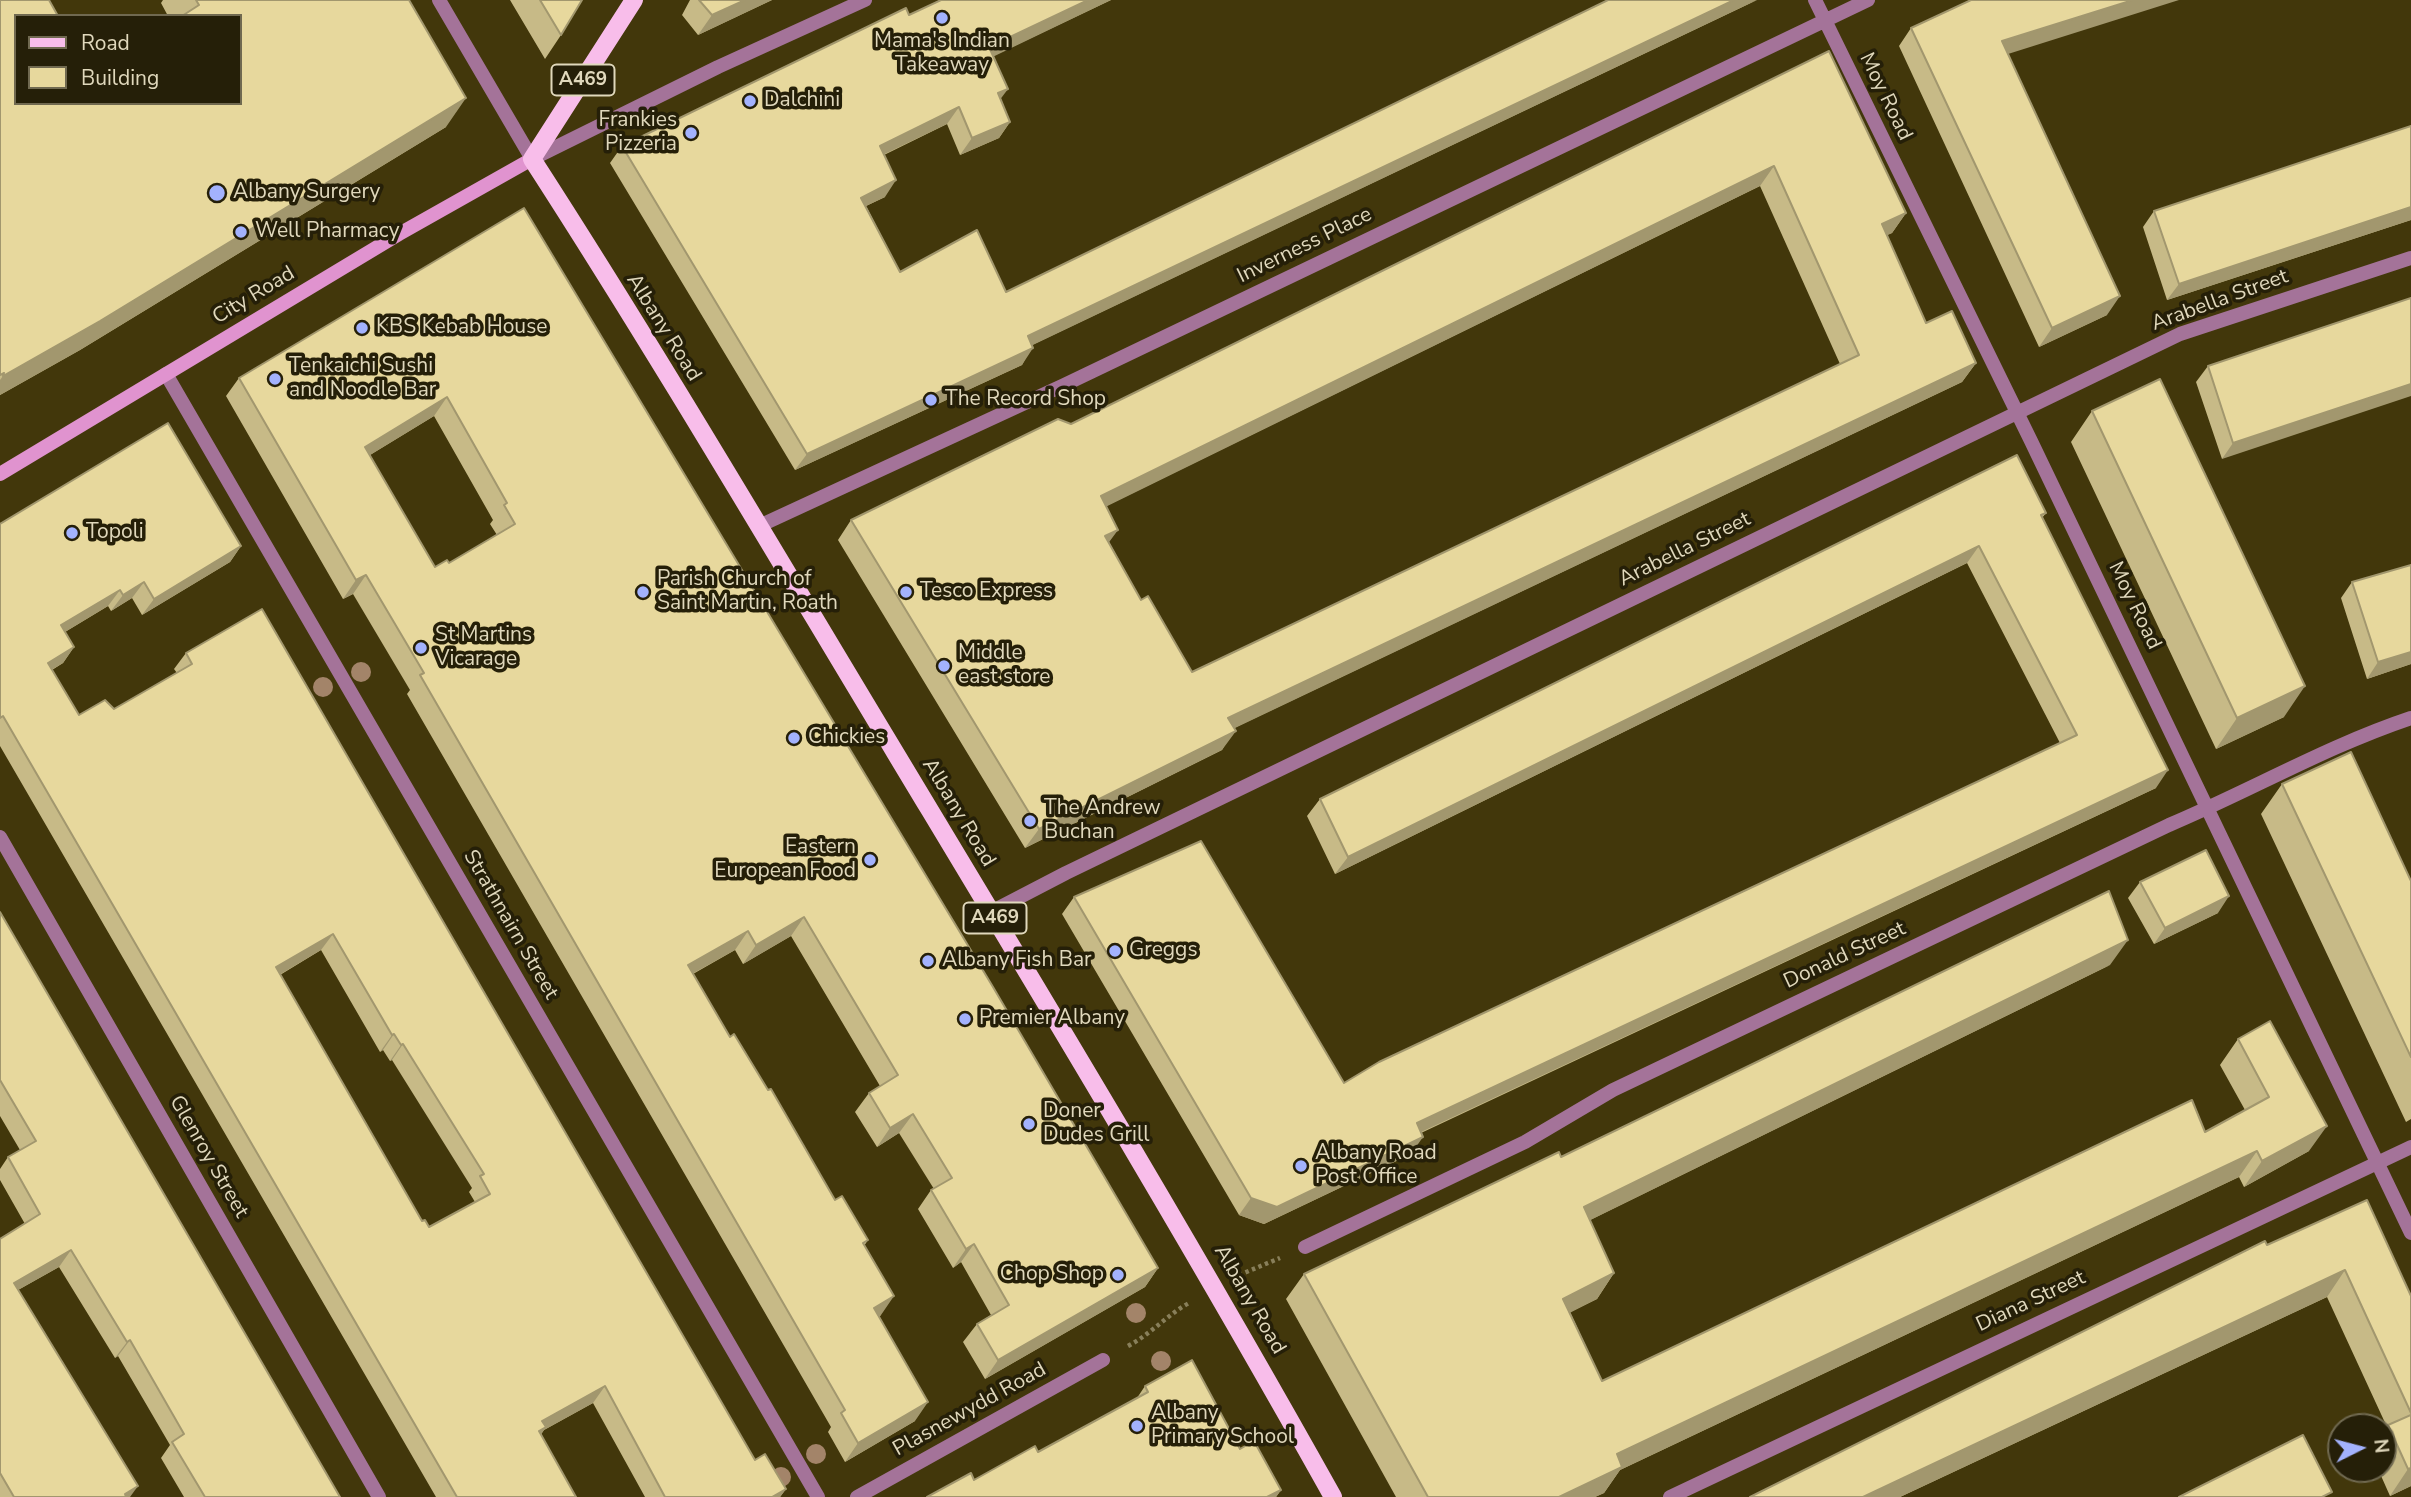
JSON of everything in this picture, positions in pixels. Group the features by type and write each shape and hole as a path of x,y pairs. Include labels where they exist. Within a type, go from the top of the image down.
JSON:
{"main road":[{"name":"A469","path":"532,159 634,0"},
{"name":"City Road","path":"0,474 399,234 532,159"},
{"name":"Albany Road","path":"532,159 759,526 991,912 1228,1309 1333,1497"}],"street":[{"path":"439,0 532,159 718,67 865,0"},
{"name":"Moy Road","path":"1815,0 2209,809 2411,1233"},
{"name":"Inverness Place","path":"759,526 1064,385 1868,0"},
{"name":"Arabella Street","path":"991,912 2180,334 2411,258"},
{"name":"Strathnairn Street","path":"166,374 818,1497"},
{"name":"Donald Street","path":"1305,1247 1525,1142 1613,1090 2343,744 2411,718"},
{"name":"Glenroy Street","path":"0,837 379,1497"},
{"name":"Diana Street","path":"1670,1497 2411,1147"},
{"name":"Plasnewydd Road","path":"857,1497 1103,1360"}],"path":[{"path":"1238,1275 1257,1265"},
{"path":"1103,1360 1150,1334 1174,1311"}],"building":[{"path":"0,0 49,0 57,14 14,14 14,105 242,105 242,14 185,14 199,5 196,0 409,0 466,98 100,321 3,376 4,373 0,375"},
{"path":"540,0 582,0 561,35"},
{"path":"699,0 745,0 712,15"},
{"path":"941,0 1088,0 989,47 1008,89 998,93 1010,122 972,138 959,107 880,146 896,180 861,198 900,272 977,230 1006,292 1608,0 1734,0 1028,336 1033,348 807,454 622,146 906,8 909,15"},
{"path":"1971,0 2133,0 2002,41 2120,296 2052,328 1911,28"},
{"path":"1829,51 1906,213 1882,224 1926,323 1952,311 1976,363 1228,718 1236,731 1039,829 851,520 1058,419 1071,424","holes":["1774,166 1859,355 1192,672 1148,596 1141,600 1105,536 1118,530 1101,496"]},
{"path":"2411,126 2411,207 2179,284 2154,211"},
{"path":"524,208 993,987 1158,1268 998,1360 977,1324 1009,1305 974,1244 966,1249 931,1190 952,1178 913,1114 890,1128 869,1093 898,1075 804,917 756,945 748,931 688,965 730,1037 734,1034 768,1090 771,1089 835,1200 842,1196 868,1240 863,1243 894,1296 874,1308 928,1402 858,1443 841,1413 845,1410 420,675 424,673 366,575 356,580 239,378","holes":["447,397 507,503 504,505 515,524 449,563 447,560 435,567 365,447"]},
{"path":"2411,298 2411,384 2233,443 2208,366"},
{"path":"2160,379 2305,686 2237,718 2092,411"},
{"path":"168,423 241,546 154,599 144,582 123,595 120,590 61,625 74,647 48,663 79,715 105,700 114,709 192,664 186,653 262,609 755,1460 765,1454 786,1489 772,1497 665,1497 605,1386 542,1421 546,1427 539,1431 576,1497 457,1497 3,716 0,718 0,524","holes":["333,934 392,1035 403,1044 484,1174 480,1176 490,1194 429,1227 425,1220 422,1221 276,967"]},
{"path":"2017,455 2046,513 2041,515 2168,770 1417,1123 1423,1137 1277,1207 1251,1198 1074,897 1201,841 1344,1083 1379,1062 2077,735 1979,546 1348,857 1320,799"},
{"path":"2411,565 2411,652 2378,662 2352,582"},
{"path":"2351,752 2411,881 2411,1057 2282,784"},
{"path":"2206,850 2229,896 2165,928 2140,882"},
{"path":"2109,891 2128,940 1584,1207 1614,1273 1563,1299 1602,1381 2192,1100 2205,1132 2269,1097 2238,1039 2270,1021 2327,1126 2262,1161 2257,1151 1617,1454 1622,1467 1559,1497 1428,1497 1304,1274 1559,1152 1561,1157"},
{"path":"0,912 340,1497 205,1497 172,1442 184,1434 130,1340 127,1342 71,1250 14,1283 138,1486 125,1494 126,1497 14,1497 0,1473 0,1239 40,1214 8,1157 36,1141 0,1080"},
{"path":"2367,1200 2411,1296 2411,1413 2345,1270 1863,1497 1750,1497 2265,1241 2267,1245"},
{"name":"Albany Primary School","path":"1192,1360 1240,1449 1254,1441 1281,1490 1267,1497 927,1497 971,1473 974,1480 1035,1446 1038,1452 1148,1392 1145,1386"},
{"path":"2411,1415 2411,1468 2408,1469 2397,1445 2397,1421"},
{"path":"2303,1435 2332,1492 2322,1497 2179,1497"}],"place":[{"name":"Mama's Indian Takeaway","path":"942,18"},
{"name":"Dalchini","path":"750,101"},
{"name":"Frankies Pizzeria","path":"691,133"},
{"name":"Albany Surgery","path":"217,193"},
{"name":"Well Pharmacy","path":"241,232"},
{"name":"KBS Kebab House","path":"362,328"},
{"name":"Tenkaichi Sushi and Noodle Bar","path":"275,379"},
{"name":"The Record Shop","path":"931,400"},
{"name":"Topoli","path":"72,533"},
{"name":"Parish Church of Saint Martin, Roath","path":"643,592"},
{"name":"Tesco Express","path":"906,592"},
{"name":"St Martins Vicarage","path":"421,648"},
{"name":"Middle east store","path":"944,666"},
{"name":"Chickies","path":"794,738"},
{"name":"The Andrew Buchan","path":"1030,821"},
{"name":"Eastern European Food","path":"870,860"},
{"name":"Greggs","path":"1115,951"},
{"name":"Albany Fish Bar","path":"928,961"},
{"name":"Premier Albany","path":"965,1019"},
{"name":"Doner Dudes Grill","path":"1029,1124"},
{"name":"Albany Road Post Office","path":"1301,1166"},
{"name":"Chop Shop","path":"1118,1275"},
{"name":"Albany Primary School","path":"1137,1426"}]}
